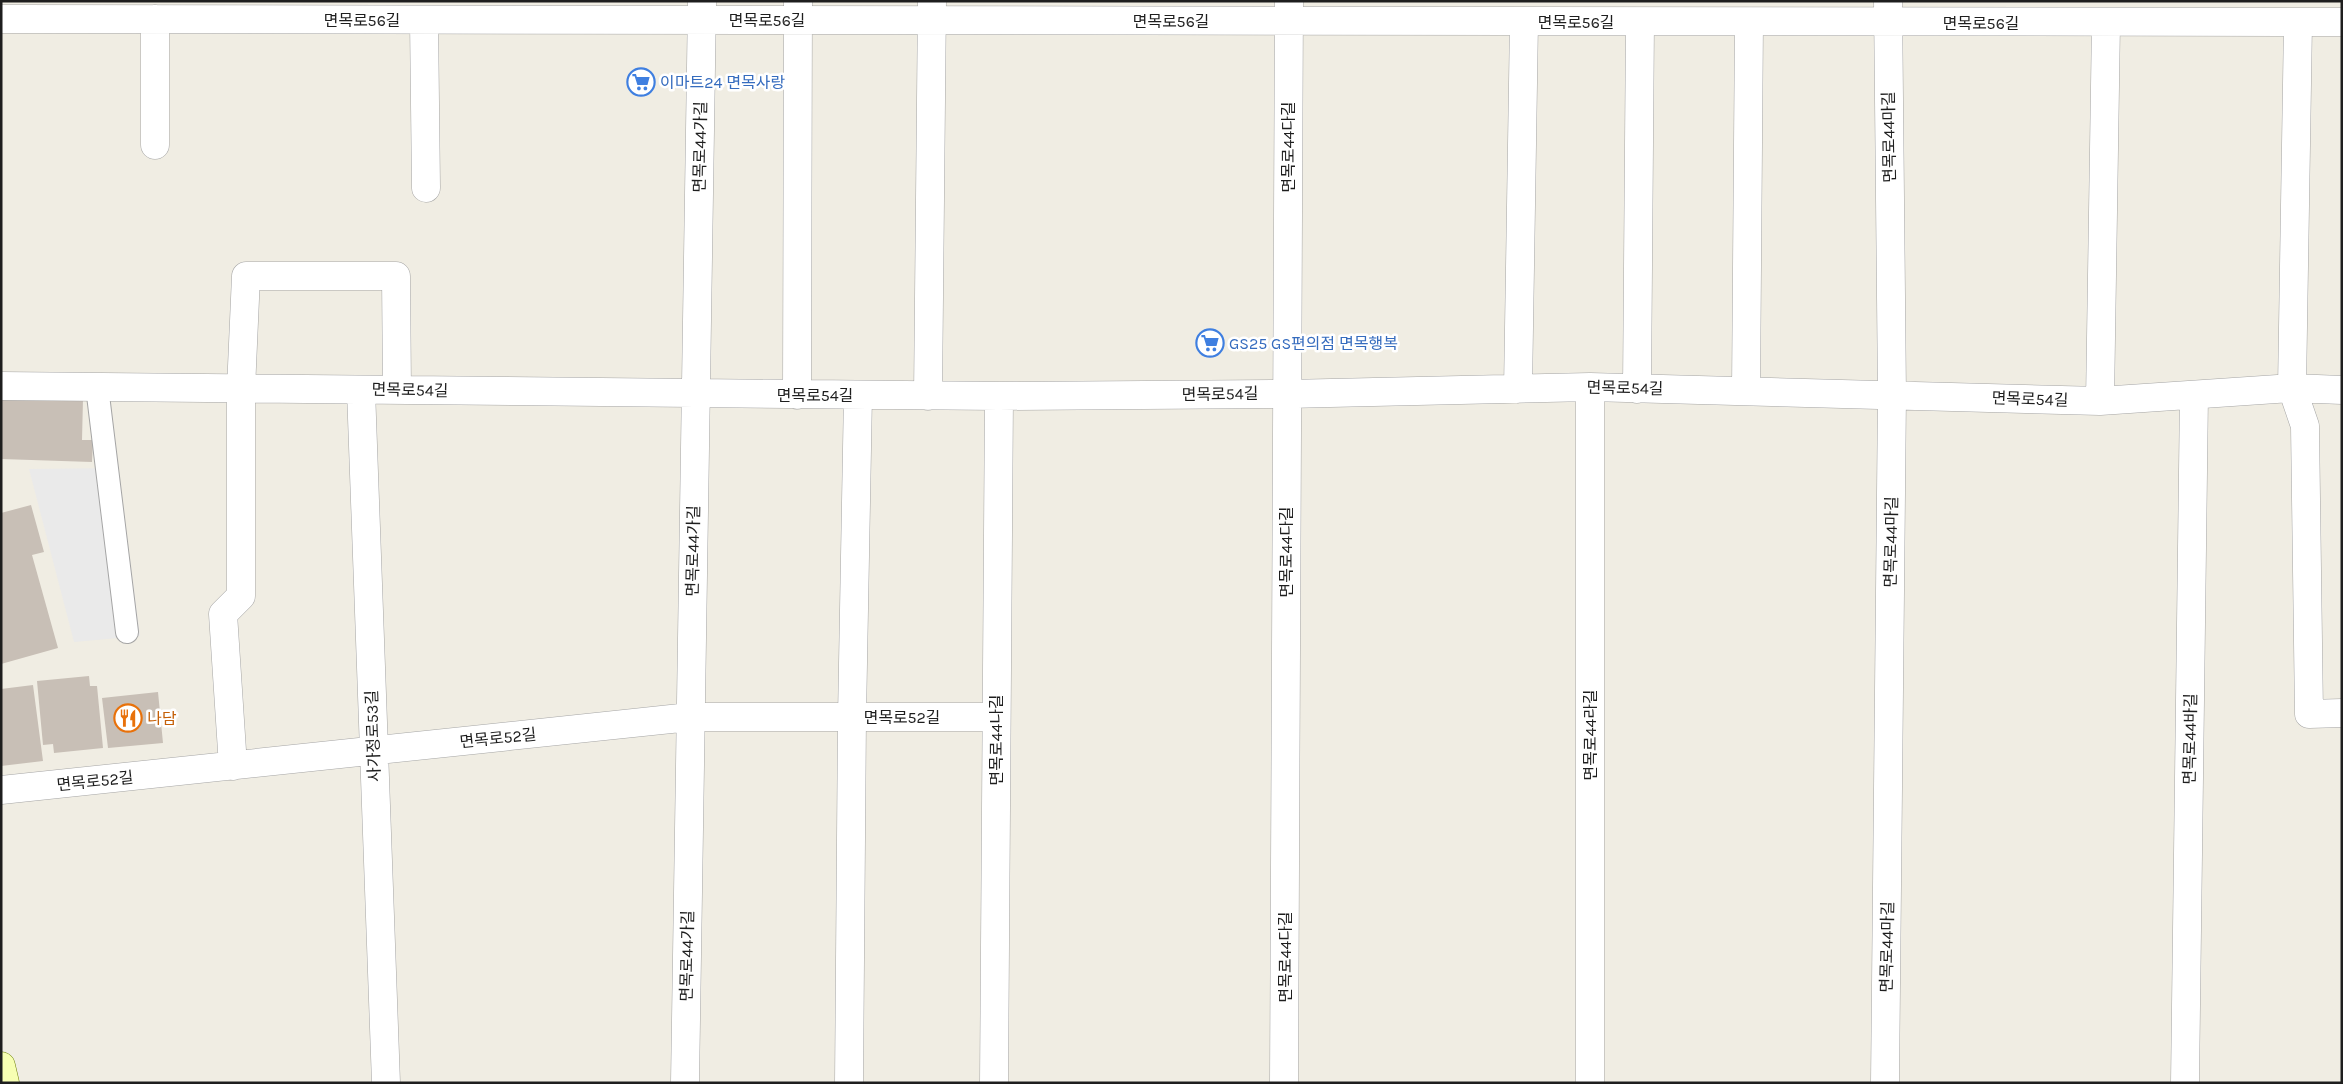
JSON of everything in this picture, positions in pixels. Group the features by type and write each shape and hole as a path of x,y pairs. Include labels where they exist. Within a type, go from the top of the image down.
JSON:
{"street":[{"name":"면목로56길","path":"1,19 31,10 155,19 381,10 424,20 702,11 1288,11 1542,15 1640,22 1749,22 1888,12 2106,23 2246,12 2298,23 2342,22"},
{"name":"면목로44가길","path":"685,1083 702,11"},
{"path":"797,395 798,11"},
{"path":"928,396 932,11"},
{"name":"면목로44다길","path":"1284,1083 1288,11"},
{"name":"면목로44마길","path":"1885,1083 1892,395 1888,12"},
{"path":"1518,389 1542,15"},
{"path":"155,19 155,145"},
{"path":"424,20 426,188"},
{"path":"1637,389 1640,22"},
{"path":"1746,390 1749,22"},
{"path":"2100,401 2106,23"},
{"path":"2298,23 2292,388 2305,426 2309,714 2342,713"},
{"path":"233,766 223,614 241,596 241,388 246,276 396,276 397,390"},
{"name":"면목로54길","path":"1,386 998,396 1287,394 1590,386 1637,389 1746,390 2100,401 2292,388 2342,390"},
{"name":"면목로44라길","path":"1590,386 1590,1083"},
{"name":"사가정로53길","path":"361,390 386,1083"},
{"path":"849,1083 852,717 858,395"},
{"name":"면목로44바길","path":"2185,1083 2194,395"},
{"name":"면목로44나길","path":"994,1083 998,396"},
{"name":"면목로52길","path":"1,790 690,717 996,717"},
{"path":"1,1066 5,1083"}],"lane":[{"path":"97,387 127,632"}],"shaded area":[{"path":"118,468 140,636 74,642 29,469"}],"building":[{"path":"1,396 83,399 82,440 93,440 92,462 1,459"},
{"path":"31,505 44,552 32,555 58,648 1,664 1,513"},
{"path":"89,676 90,686 97,686 103,748 54,753 53,744 43,745 37,681"},
{"path":"33,685 43,761 1,766 1,689"},
{"path":"158,692 163,743 108,748 102,698"}],"place":[{"name":"이마트24 면목사랑","path":"641,82"},
{"name":"GS25 GS편의점 면목행복","path":"1210,343"},
{"name":"나담","path":"128,718"}]}
